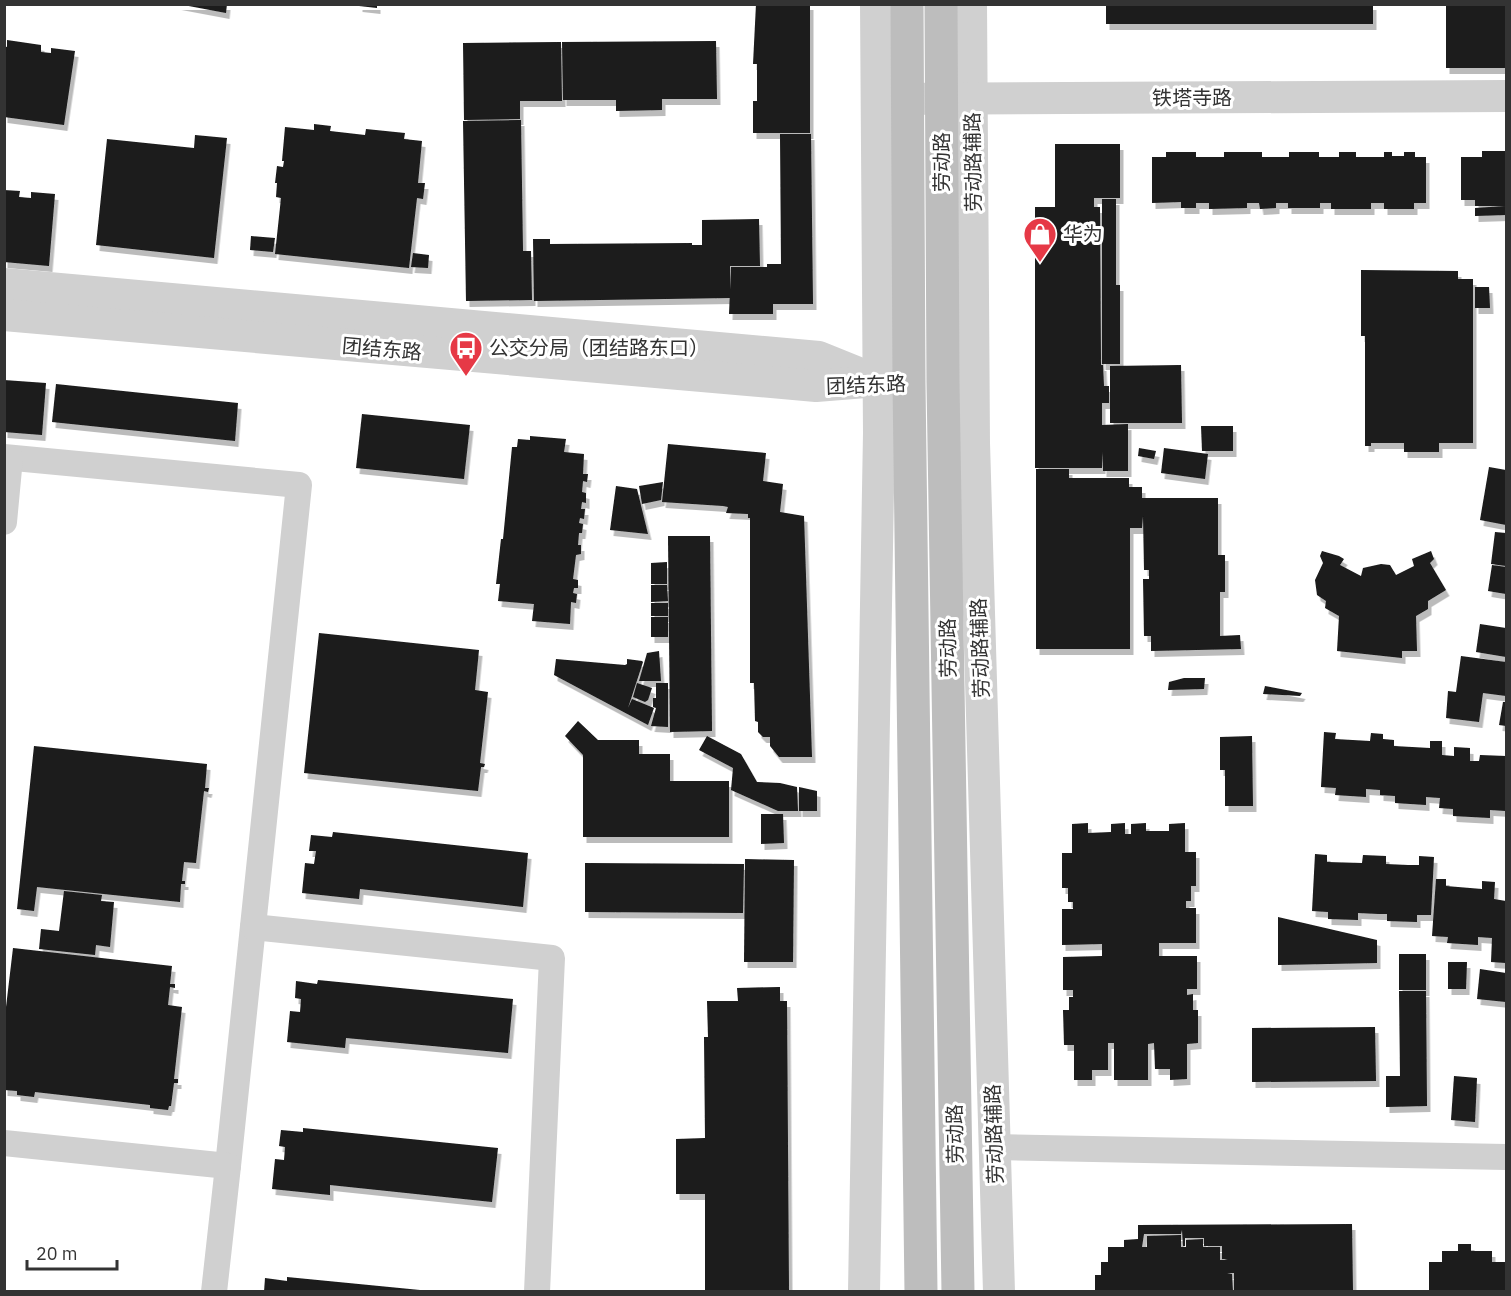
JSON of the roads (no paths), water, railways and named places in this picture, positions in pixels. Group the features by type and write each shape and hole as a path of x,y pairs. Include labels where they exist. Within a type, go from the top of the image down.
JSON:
{"main road":[{"name":"劳动路","path":"907,4 892,99 893,382 921,1292"},
{"name":"劳动路","path":"941,4 957,99 958,1292"}],"street":[{"path":"876,4 892,99"},
{"name":"劳动路辅路","path":"957,99 971,4"},
{"name":"铁塔寺路","path":"892,99 1506,96"},
{"path":"4,284 819,357 893,382 879,445 864,1292"},
{"name":"团结东路","path":"4,315 816,386 893,382 959,384"},
{"name":"劳动路辅路","path":"959,384 975,467 999,1292"},
{"path":"4,522 7,458 299,485 214,1292"},
{"path":"253,927 552,958 537,1292"},
{"path":"4,1143 228,1166"},
{"path":"994,1147 1506,1157"}],"place":[{"name":"华为","path":"1040,263"},
{"name":"公交分局（团结路东口）","path":"466,377"}]}
